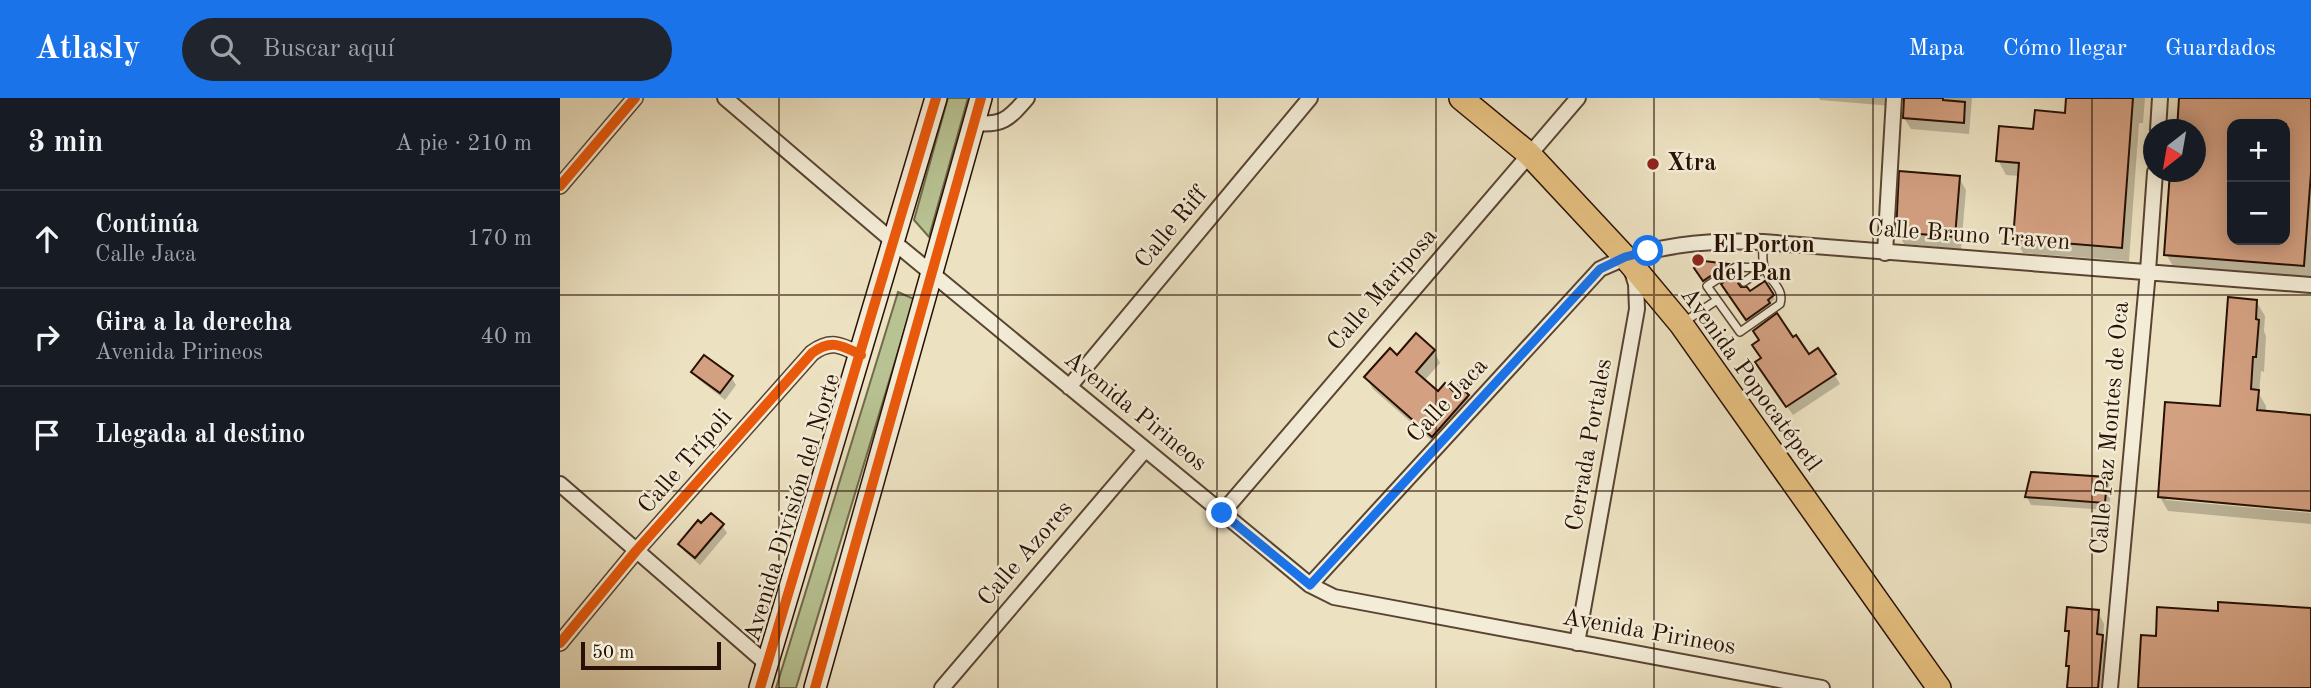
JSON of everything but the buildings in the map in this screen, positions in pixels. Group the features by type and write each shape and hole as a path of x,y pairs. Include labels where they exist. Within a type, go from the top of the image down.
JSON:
{"main road":[{"name":"Avenida División del Norte","path":"760,688 895,243 936,98"},
{"path":"815,688 981,98"},
{"name":"Avenida Popocatépetl","path":"1461,98 1530,154 1625,257 1681,324 1939,688"}],"street":[{"path":"560,186 635,98"},
{"name":"Avenida Pirineos","path":"725,98 895,243 1310,585 1334,597 1822,688"},
{"path":"974,123 992,125 1005,121 1027,98"},
{"name":"Calle Riff","path":"1069,387 1310,98"},
{"name":"Calle Mariposa","path":"1222,513 1578,98"},
{"path":"1885,253 1894,98"},
{"path":"2159,119 2160,98"},
{"name":"Calle Paz Montes de Oca","path":"2110,688 2154,182"},
{"name":"Calle Bruno Traven","path":"1625,257 1693,243 1763,242 2311,285"},
{"name":"Calle Jaca","path":"1310,585 1600,269 1625,257"},
{"name":"Cerrada Portales","path":"1577,643 1637,309 1636,284 1625,257"},
{"name":"Calle Trípoli","path":"560,643 636,551 812,353 822,345 832,344 861,355"},
{"name":"Calle Azores","path":"942,688 1145,450"},
{"path":"560,484 767,664"}],"lane":[{"path":"1763,242 1764,268 1782,296 1780,304 1740,332 1707,286 1736,267 1764,268"},
{"path":"1744,282 1764,268"},
{"path":"1681,324 1717,300"}],"green space":[{"path":"948,98 968,98 929,237 914,220"},
{"path":"898,292 914,299 796,688 776,688"}],"cycle path":[{"path":"560,186 635,98"},
{"path":"760,688 936,98"},
{"path":"815,688 981,98"},
{"path":"560,643 636,551 812,353 825,346 836,345 861,355"}],"place":[{"name":"Xtra","path":"1653,164"},
{"name":"El Porton del Pan","path":"1698,260"}],"route":[{"path":"1222,513 1310,585 1600,269 1625,257 1648,251"}]}
